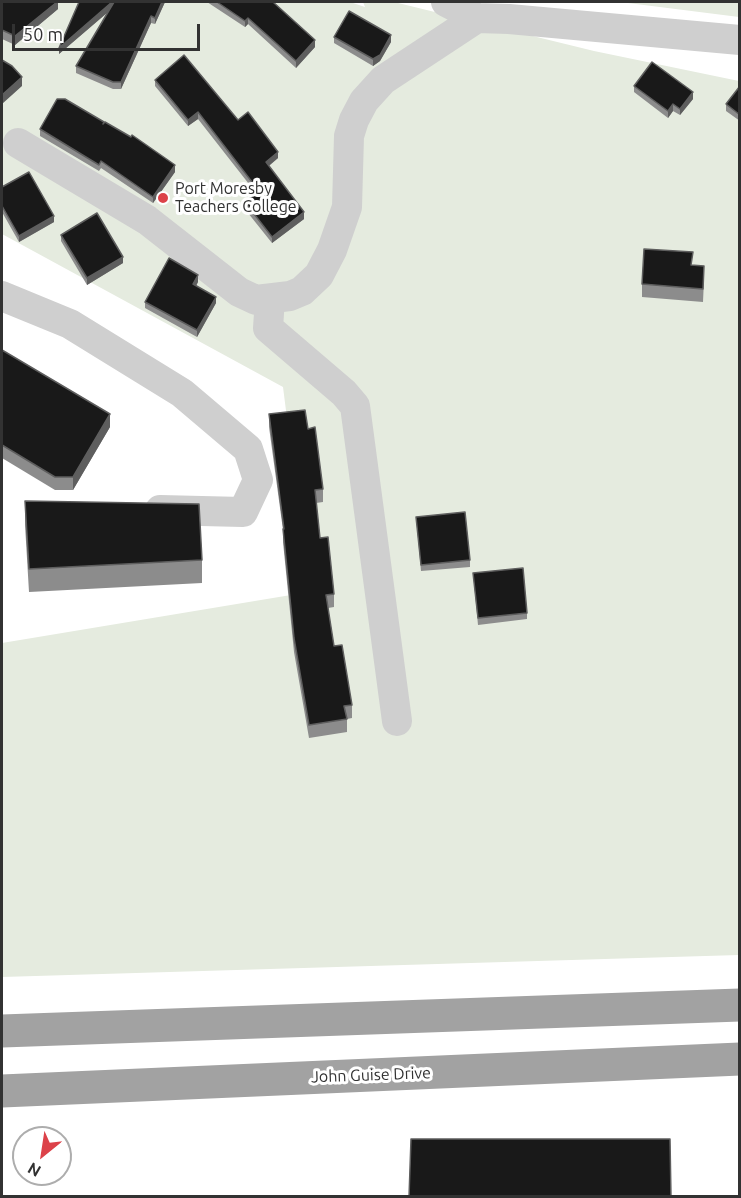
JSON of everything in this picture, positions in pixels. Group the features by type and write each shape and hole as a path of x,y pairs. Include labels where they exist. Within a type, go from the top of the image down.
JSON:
{"highway":[{"path":"2,1031 740,1005"},
{"name":"John Guise Drive","path":"2,1090 740,1059"}],"street":[{"path":"446,2 477,18 740,40"},
{"path":"18,143 147,220 239,292 256,300 290,296 302,291 319,275 332,250 347,207 349,136 364,101 383,80 477,18"},
{"path":"2,296 70,324 182,393 248,449 258,480 243,512 138,509"},
{"path":"270,299 268,328 344,393 355,406 397,721"}],"shaded area":[{"path":"2,2 350,2 365,7 363,2 394,2 594,51 739,81 739,955 2,977 2,643 309,592 283,387 2,234"},
{"path":"620,2 739,2 739,17"}],"building":[{"path":"2,2 57,2 15,36 2,30"},
{"path":"79,2 112,2 59,48"},
{"path":"114,2 162,2 155,18 151,16 121,82 113,82 76,66"},
{"path":"217,2 273,2 315,40 296,61 248,18 245,21"},
{"path":"349,11 391,35 380,55 373,59 334,37"},
{"path":"184,55 238,120 248,112 278,152 266,162 304,212 272,237 244,201 259,191 198,112 188,120 155,80"},
{"path":"2,60 12,66 22,77 2,95"},
{"path":"652,62 693,92 680,109 673,104 668,111 634,86"},
{"path":"740,86 740,115 726,104"},
{"path":"57,99 65,99 104,122 103,124 105,122 131,137 132,135 175,165 153,197 101,161 99,165 40,129"},
{"path":"29,172 54,216 19,236 2,206 2,187"},
{"path":"97,213 123,257 87,278 61,235"},
{"path":"644,249 693,252 691,265 704,266 703,289 642,284"},
{"path":"169,258 198,275 193,284 216,297 197,330 145,302"},
{"path":"2,350 110,414 73,477 55,477 2,445"},
{"path":"305,410 308,429 315,427 323,489 315,490 320,538 328,537 334,594 326,595 334,646 342,645 352,705 344,706 347,719 309,725 294,638 284,529 269,414"},
{"path":"25,501 199,504 202,560 29,569"},
{"path":"465,512 470,560 421,565 416,517"},
{"path":"523,568 527,613 478,618 473,573"},
{"path":"411,1139 670,1139 671,1197 409,1197"}],"place":[{"name":"Port Moresby Teachers College","path":"163,198"}]}
